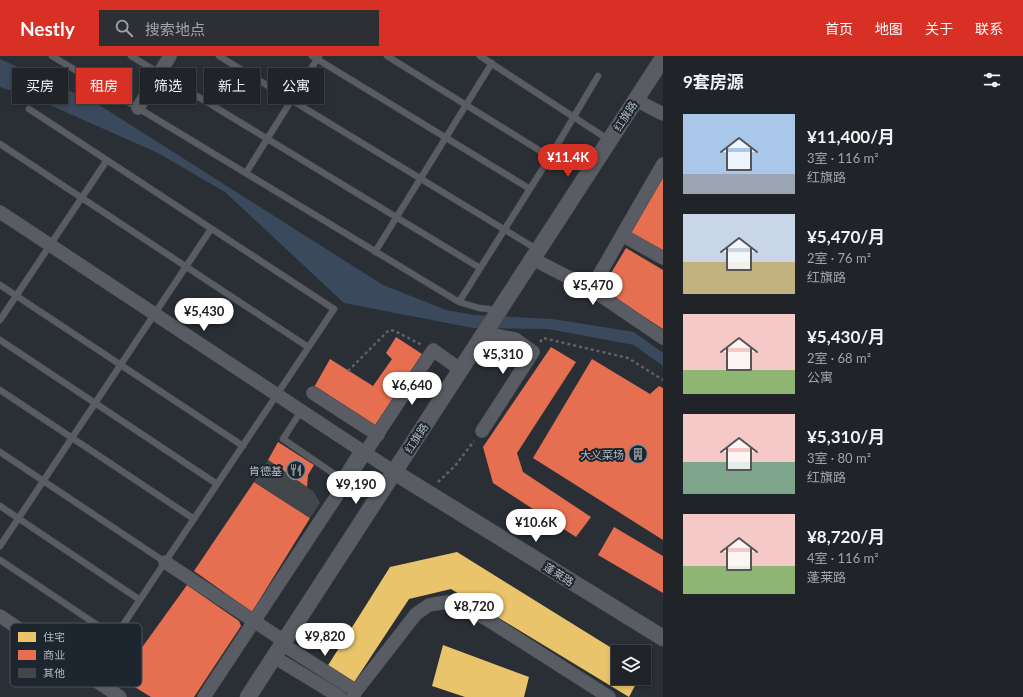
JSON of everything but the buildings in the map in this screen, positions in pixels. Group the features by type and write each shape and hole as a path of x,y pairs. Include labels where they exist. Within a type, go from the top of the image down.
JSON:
{"street":[{"path":"162,68 170,56"},
{"name":"红旗路","path":"248,697 663,58"},
{"path":"636,100 663,114"},
{"path":"138,108 140,104"},
{"path":"591,289 663,164"},
{"path":"0,212 394,472"},
{"path":"622,235 663,258"},
{"path":"535,254 591,289 663,338"},
{"path":"482,431 533,352 515,339 486,331"},
{"path":"204,697 362,452 378,435 433,350 461,370"},
{"path":"313,393 378,435"},
{"name":"蓬莱路","path":"394,472 663,638"},
{"path":"165,562 254,621 280,648 340,697"},
{"path":"280,648 354,694 416,614 429,605 447,602 485,618 609,697"},
{"path":"0,616 10,623"},
{"path":"105,687 120,697"}],"lane":[{"path":"52,56 459,302 498,312"},
{"path":"132,56 151,68"},
{"path":"219,56 268,86"},
{"path":"387,56 550,157"},
{"path":"480,56 610,140"},
{"path":"310,68 316,57 530,189"},
{"path":"375,252 492,63"},
{"path":"459,302 550,157 598,76"},
{"path":"196,96 480,268"},
{"path":"246,173 289,104"},
{"path":"298,104 504,230 535,254"},
{"path":"29,109 334,309 124,623"},
{"path":"0,144 308,347"},
{"path":"0,320 107,160"},
{"path":"0,546 212,229"},
{"path":"0,285 243,446"},
{"path":"0,340 217,484"},
{"path":"0,390 194,519"},
{"path":"301,411 283,439 340,478 362,452"},
{"path":"0,452 165,562"},
{"path":"0,506 140,600"},
{"path":"0,560 94,623"}],"path":[{"path":"348,371 389,330 395,331 433,350"},
{"path":"533,352 543,338 628,358 663,380"},
{"path":"427,492 455,466 482,431"}],"water":[{"path":"0,59 20,68 12,68 12,91 0,87"},
{"path":"68,90 76,94 76,104 98,104 383,285 446,310 474,315 553,319 634,332 663,353 663,366 634,345 548,329 473,328 344,303 225,192 158,153 48,104 68,104"}],"place":[{"name":"大义菜场","path":"638,454"},
{"name":"肯德基","path":"296,470"}]}
